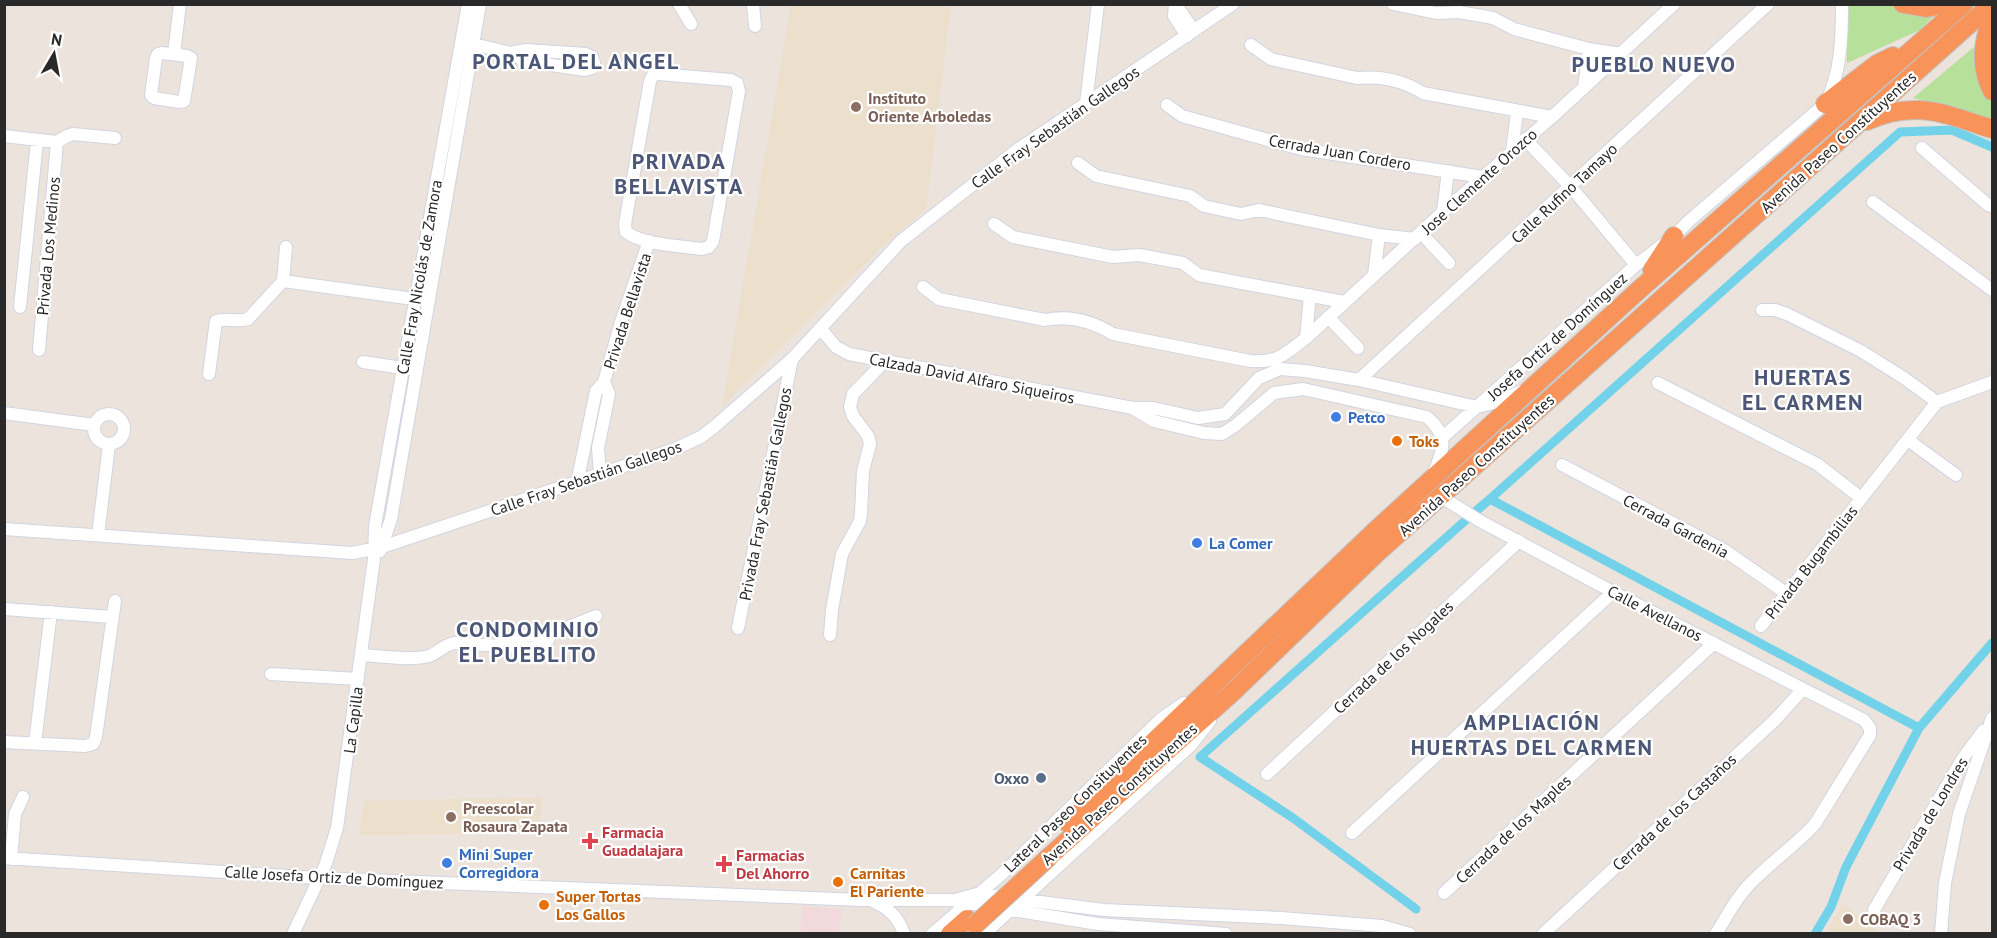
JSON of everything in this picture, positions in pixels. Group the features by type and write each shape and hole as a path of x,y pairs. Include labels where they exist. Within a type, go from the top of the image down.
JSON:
{"highway":[{"path":"1903,4 1926,8 1948,4"},
{"name":"Avenida Paseo Constituyentes","path":"967,933 1165,742 1221,677 1431,480 1640,289 1964,4"},
{"name":"Avenida Paseo Constituyentes","path":"950,933 1165,742 1234,691 1440,496 1992,4"},
{"path":"1992,16 1985,37 1983,54 1984,70 1992,91"},
{"path":"1824,104 1877,64 1921,42"},
{"path":"1855,127 1883,114 1906,109 1940,113 1992,129"},
{"path":"1640,289 1674,236"}],"street":[{"path":"174,54 180,4"},
{"name":"Calle Fray Nicolás de Zamora","path":"377,552 375,526 468,4"},
{"name":"Calle Fray Nicolás de Zamora","path":"377,552 391,519 480,4"},
{"path":"679,4 691,24"},
{"path":"753,4 756,26"},
{"path":"1086,103 1098,4"},
{"path":"1175,4 1191,34"},
{"name":"Calle Fray Sebastián Gallegos","path":"4,529 352,553 377,552 675,449 701,437 724,420 792,359 901,241 1011,155 1233,4"},
{"path":"1393,4 1436,13 1459,12 1493,18 1514,29 1589,50 1621,54"},
{"path":"1656,20 1658,4"},
{"name":"Jose Clemente Orozco","path":"923,287 939,299 1045,320 1059,317 1097,324 1113,334 1250,361 1268,362 1282,356 1306,338 1674,4"},
{"name":"Calle Rufino Tamayo","path":"1359,380 1768,4"},
{"path":"1824,104 1834,81 1839,59 1842,4"},
{"path":"460,41 510,53 525,61 585,70 592,68 594,63 592,57 586,54 526,50 510,53"},
{"path":"1251,45 1271,59 1357,78 1396,80 1423,93 1552,117"},
{"path":"1584,88 1589,50"},
{"path":"162,52 174,54 191,58 186,97 184,101 179,102 154,98 151,92 158,54 162,52"},
{"name":"Privada Bellavista","path":"653,75 731,80 737,83 739,91 713,241 709,247 702,249 649,241 631,236 626,232 625,224 650,81 653,75"},
{"name":"Josefa Ortiz de Domínguez","path":"1443,437 1636,265 1674,236 1824,104"},
{"name":"Cerrada Juan Cordero","path":"1167,105 1182,116 1301,149 1483,177"},
{"path":"1512,151 1517,112"},
{"path":"4,135 57,142 73,134 115,138"},
{"path":"1525,139 1571,187 1636,265"},
{"name":"Privada Los Medinos","path":"20,307 37,141"},
{"name":"Privada Los Medinos","path":"39,350 57,142"},
{"path":"1922,148 1992,206"},
{"path":"1077,164 1096,176 1190,196 1204,206 1241,214 1259,210 1379,235 1418,236 1449,262"},
{"path":"1443,212 1448,171"},
{"path":"1873,202 1992,290"},
{"path":"994,224 1013,237 1113,257 1139,255 1183,263 1199,275 1344,302"},
{"path":"1374,275 1379,235"},
{"name":"Privada Bellavista","path":"577,483 596,391 604,382 621,322 649,241"},
{"path":"209,374 216,321 220,319 240,322 248,319 283,281 286,247"},
{"path":"283,281 430,301"},
{"path":"1306,338 1310,295"},
{"path":"1762,310 1775,310 1787,314 1861,351 1937,402 1992,382"},
{"path":"1328,317 1358,348"},
{"name":"Calzada David Alfaro Siqueiros","path":"820,329 836,348 849,354 1133,408 1153,408 1198,418 1225,414 1259,378 1280,369 1305,370 1359,380 1477,407 1498,402 1535,385"},
{"name":"Privada Fray Sebastián Gallegos","path":"738,628 792,359"},
{"path":"363,362 418,370"},
{"path":"830,635 832,609 843,554 860,521 863,471 870,444 868,436 853,416 850,407 853,394 884,362"},
{"name":"Privada Bellavista","path":"600,475 598,452 609,394 604,382"},
{"path":"1658,383 1817,464 1862,498"},
{"name":"Calzada David Alfaro Siqueiros","path":"1133,408 1154,421 1204,434 1222,434 1274,393 1303,389 1427,417"},
{"path":"1431,480 1441,456 1443,437 1437,425 1427,417 1436,413 1438,398"},
{"name":"Privada Bugambilias","path":"1761,626 1937,402"},
{"path":"4,413 94,425"},
{"path":"104,415 116,415 124,424 123,437 109,445 99,441 94,425 98,418 104,415"},
{"path":"1908,440 1956,475"},
{"path":"98,535 109,445"},
{"name":"Cerrada Gardenia","path":"1562,465 1724,550 1786,593"},
{"name":"Calle Avellanos","path":"1440,496 1480,521 1613,592 1864,720 1870,728 1870,735 1815,824 1748,886 1716,933"},
{"name":"Cerrada de los Nogales","path":"1267,774 1520,541"},
{"name":"La Capilla","path":"294,933 325,866 337,828 377,552"},
{"path":"1352,833 1613,592"},
{"path":"4,742 85,746 93,744 96,737 115,601"},
{"path":"4,609 112,617"},
{"path":"35,743 51,612"},
{"path":"361,655 418,657 432,655 443,646 454,643 532,648 546,644 551,634 596,616"},
{"name":"Cerrada de los Maples","path":"1444,893 1714,643"},
{"path":"272,674 358,680"},
{"name":"Lateral Paseo Consituyentes","path":"932,933 1003,873 1161,719 1221,677"},
{"name":"Cerrada de los Castaños","path":"1543,933 1775,720 1803,689"},
{"name":"Lateral Paseo Consituyentes","path":"984,933 1191,745 1234,691"},
{"path":"1941,933 1945,883 1959,814 1992,719"},
{"name":"Privada de Londres","path":"1874,910 1963,758 1992,719"},
{"path":"8,858 15,814 23,797"},
{"path":"1027,850 1030,864 1040,868 1054,869"},
{"name":"Calle Josefa Ortiz de Domínguez","path":"8,858 319,878 868,900 951,900 1098,924 1226,933"},
{"path":"1003,873 1024,874 1036,886"},
{"name":"Calle Josefa Ortiz de Domínguez","path":"951,900 977,894 1104,910 1293,919 1382,926 1410,933"},
{"path":"868,900 890,911 904,933"},
{"path":"1098,924 1098,918 1104,910"}],"shaded area":[{"name":"Instituto Oriente Arboledas","path":"791,5 951,5 926,209 881,248 722,407"},
{"name":"Preescolar Rosaura Zapata","path":"542,797 540,834 359,835 364,801"},
{"name":"COBAQ 3","path":"1843,904 1879,933 1826,933"},
{"path":"803,907 842,909 839,933 800,933"}],"green space":[{"path":"1844,5 1944,5 1920,30 1847,63"},
{"path":"1992,32 1992,119 1913,98"}],"waterway":[{"path":"1919,728 1490,499 1900,132 1952,130 1992,147"},
{"path":"1475,512 1490,499"},
{"path":"1416,909 1293,818 1200,757 1467,519"},
{"path":"1815,934 1831,907 1846,867 1919,728 1992,643"}],"place":[{"name":"Instituto Oriente Arboledas","path":"856,107"},
{"name":"Petco","path":"1336,417"},
{"name":"Toks","path":"1397,441"},
{"name":"La Comer","path":"1197,543"},
{"name":"Oxxo","path":"1041,778"},
{"name":"Preescolar Rosaura Zapata","path":"451,817"},
{"name":"Farmacia Guadalajara","path":"590,841"},
{"name":"Mini Super Corregidora","path":"447,863"},
{"name":"Farmacias Del Ahorro","path":"724,864"},
{"name":"Carnitas El Pariente","path":"838,882"},
{"name":"Super Tortas Los Gallos","path":"544,905"},
{"name":"COBAQ 3","path":"1848,919"}],"district":[{"name":"PORTAL DEL ANGEL","path":"576,61"},
{"name":"PUEBLO NUEVO","path":"1654,64"},
{"name":"PRIVADA BELLAVISTA","path":"679,174"},
{"name":"HUERTAS EL CARMEN","path":"1803,390"},
{"name":"CONDOMINIO EL PUEBLITO","path":"528,642"},
{"name":"AMPLIACIÓN HUERTAS DEL CARMEN","path":"1532,734"}]}
